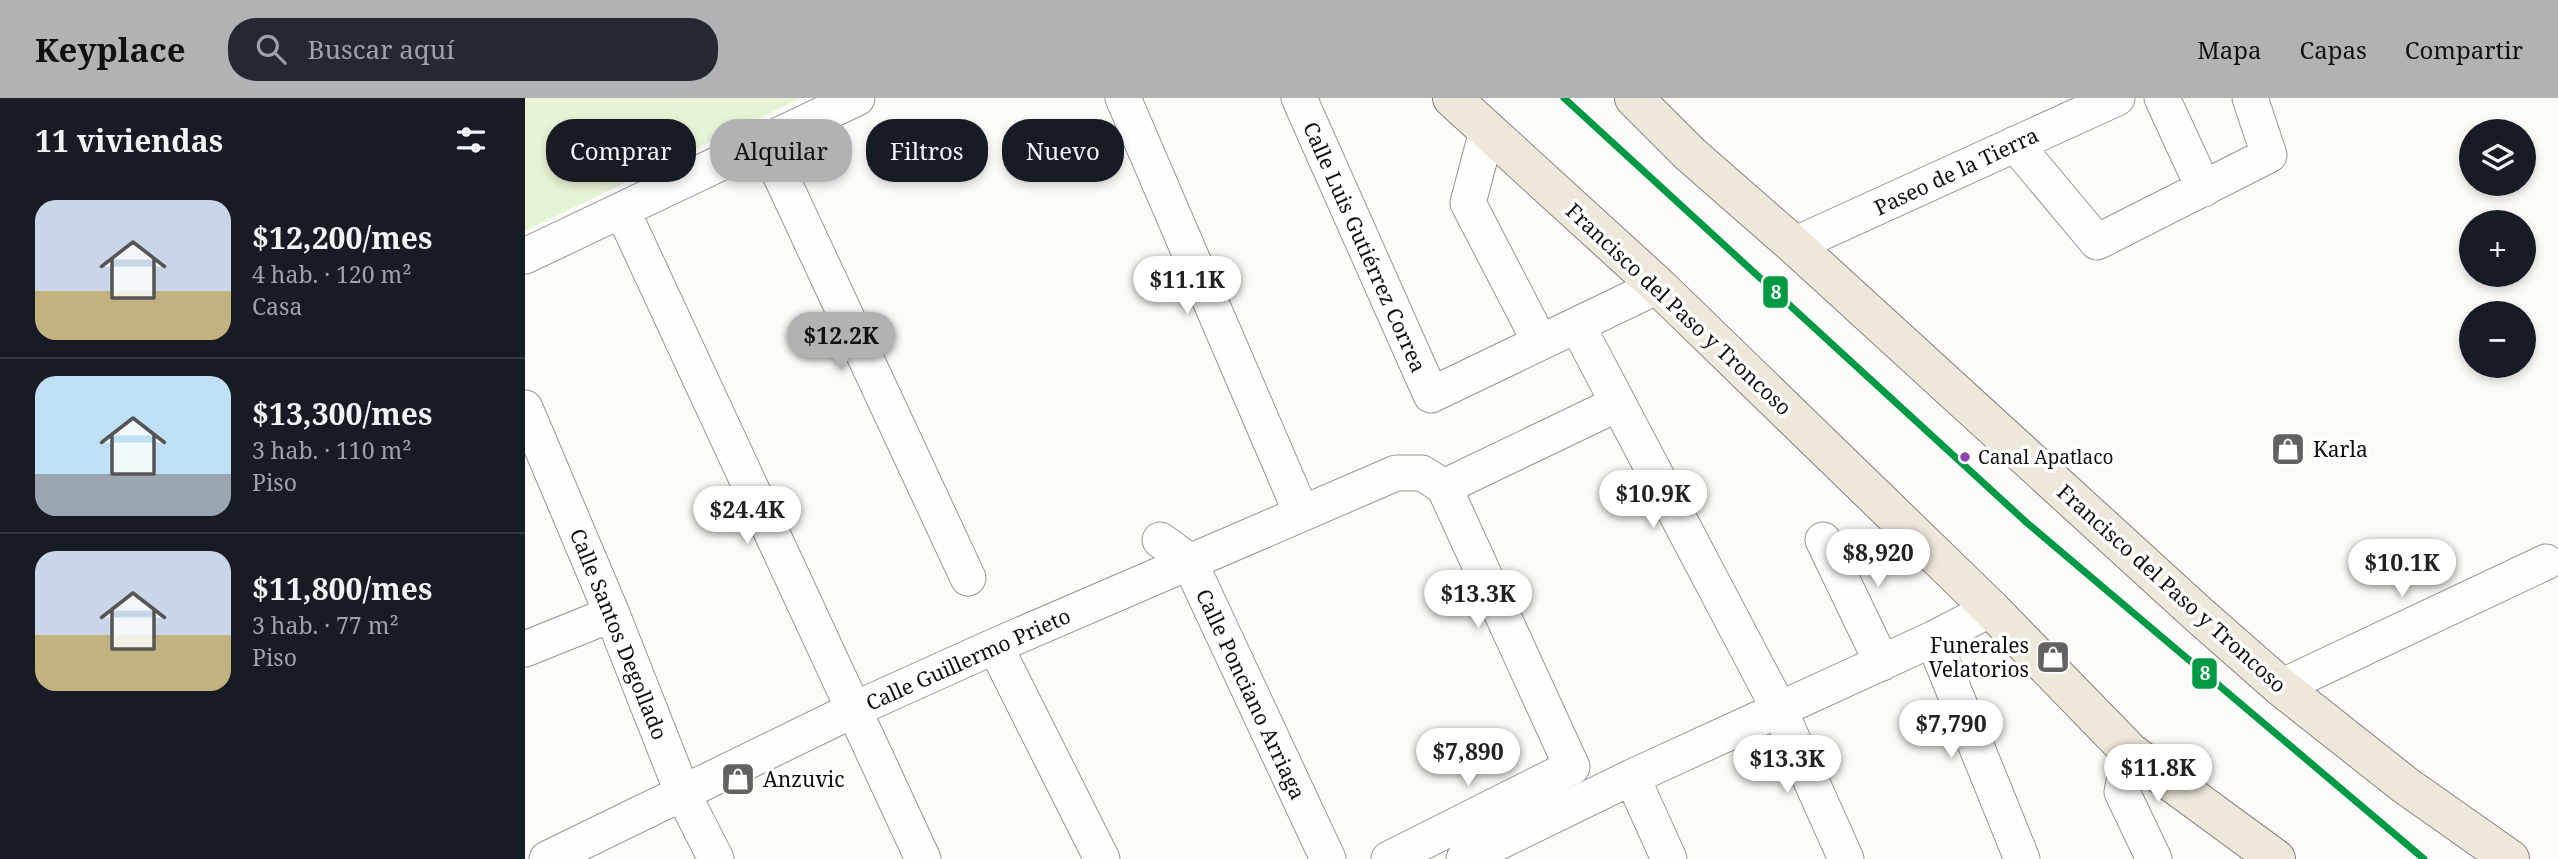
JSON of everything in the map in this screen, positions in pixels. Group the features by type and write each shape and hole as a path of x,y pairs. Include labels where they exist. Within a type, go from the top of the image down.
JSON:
{"main road":[{"name":"Francisco del Paso y Troncoso","path":"1452,98 1658,286 1991,610 2130,752 2276,859"},
{"name":"Francisco del Paso y Troncoso","path":"1635,98 1690,155 1794,245 2281,687 2405,785 2510,859"}],"street":[{"path":"813,119 857,98"},
{"path":"1123,98 1301,512"},
{"name":"Calle Luis Gutiérrez Correa","path":"1299,98 1431,395 1540,342"},
{"name":"Paseo de la Tierra","path":"1794,245 2117,98"},
{"path":"2162,98 2204,189"},
{"path":"2015,144 2098,242 2269,156 2250,98"},
{"path":"1487,131 1468,203 1540,342 1658,286"},
{"path":"525,256 710,168"},
{"path":"784,182 968,578"},
{"path":"622,210 923,859"},
{"path":"1577,325 1779,709 1846,859"},
{"path":"1388,859 1572,767 1444,487 1617,404"},
{"name":"Calle Santos Degollado","path":"525,408 612,614 683,794 716,859"},
{"name":"Calle Guillermo Prieto","path":"547,859 853,710 1301,512 1396,473 1422,473 1444,487"},
{"name":"Calle Ponciano Arriaga","path":"1160,540 1189,561 1328,859"},
{"path":"1823,540 1882,663"},
{"path":"2281,687 2546,562"},
{"path":"1479,856 1632,778 1991,610"},
{"path":"525,649 612,614"},
{"path":"1933,639 2022,859"},
{"path":"995,646 1102,859"},
{"path":"2130,752 2122,792 2154,859"},
{"path":"1632,778 1669,859"}],"green space":[{"path":"525,98 801,98 757,119 710,119 710,142 696,149 696,119 546,119 546,182 627,182 525,231"}],"transit line":[{"name":"8","path":"1564,98 2026,522 2424,859"}],"place":[{"name":"Karla","path":"2288,449"},
{"name":"Canal Apatlaco","path":"1965,457"},
{"name":"Funerales Velatorios","path":"2053,657"},
{"name":"Anzuvic","path":"738,779"}]}
